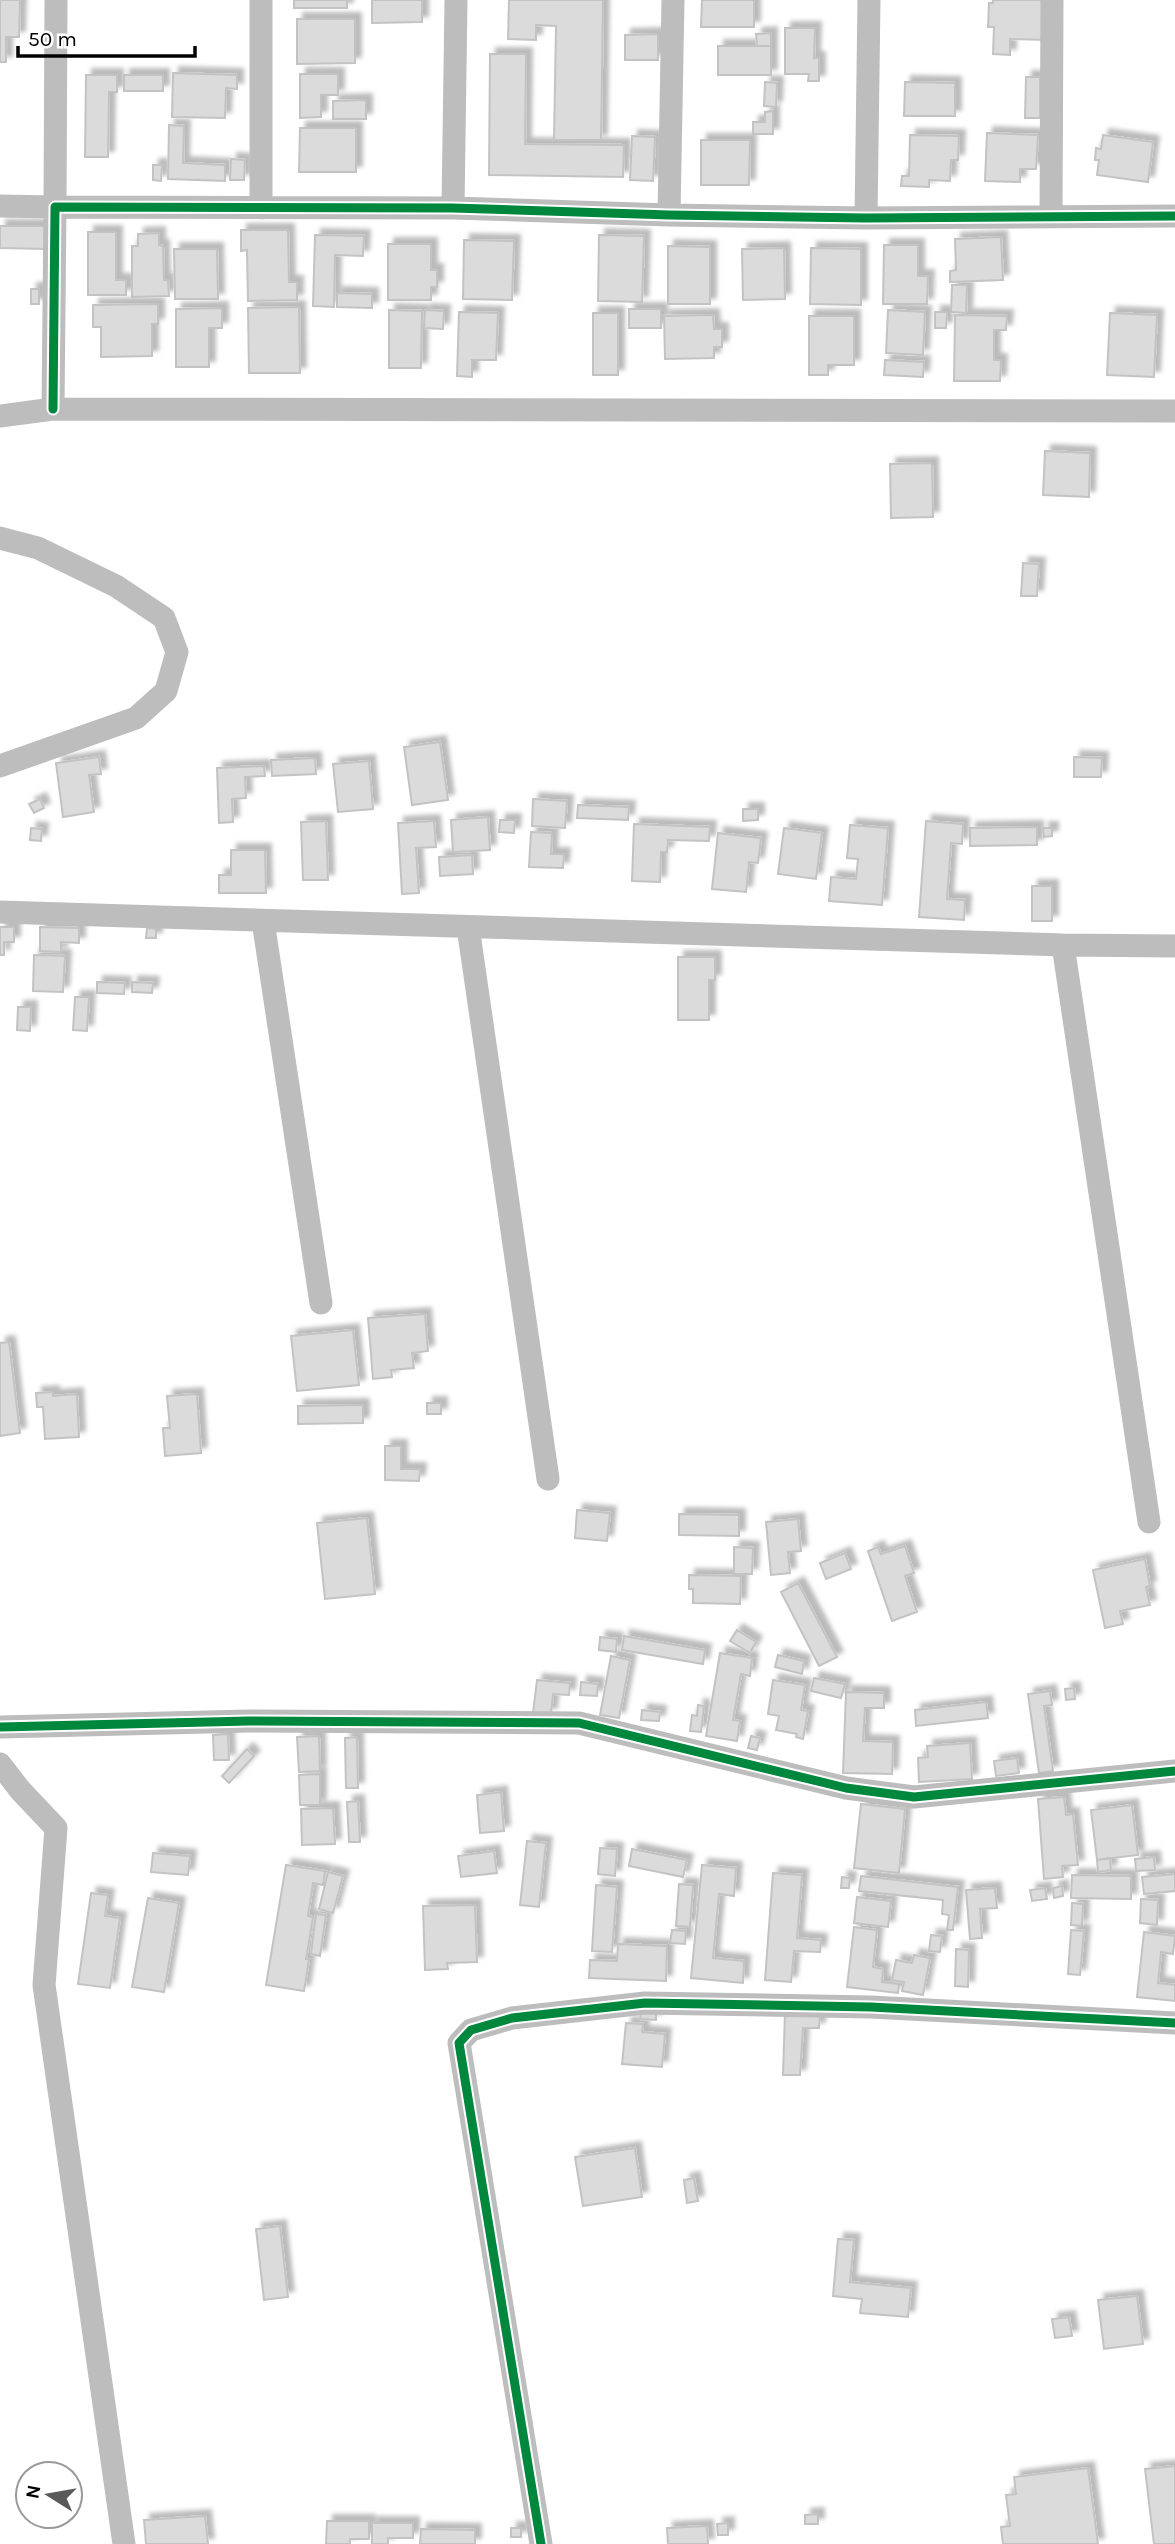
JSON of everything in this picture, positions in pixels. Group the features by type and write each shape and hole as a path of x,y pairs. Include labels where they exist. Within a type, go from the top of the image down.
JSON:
{"street":[{"path":"53,409 56,0"},
{"path":"261,0 261,208"},
{"path":"453,208 456,0"},
{"path":"669,215 673,0"},
{"path":"866,218 870,0"},
{"path":"1051,217 1052,0"},
{"path":"0,206 453,208 866,218 1175,216"},
{"path":"0,416 53,409 1175,411"},
{"path":"0,538 38,548 116,586 164,618 177,652 166,691 136,718 0,766"},
{"path":"0,912 1063,946 1175,946"},
{"path":"263,921 321,1303"},
{"path":"468,927 548,1479"},
{"path":"1063,946 1149,1522"},
{"path":"0,1727 248,1721 579,1723 846,1788 914,1797 1175,1771"},
{"path":"0,1764 56,1828 44,1985 124,2544"},
{"path":"541,2544 459,2043 471,2030 512,2018 645,2003 871,2007 1175,2023"}],"building":[{"path":"0,0 20,0 19,37 6,37 6,62 0,62"},
{"path":"294,0 347,0 347,8 294,8"},
{"path":"372,0 422,0 422,22 372,23"},
{"path":"509,0 603,0 601,140 554,140 556,26 536,25 536,40 508,39"},
{"path":"702,0 754,0 754,27 701,27"},
{"path":"993,0 1049,0 1048,40 1010,39 1010,55 993,54 994,27 988,27 989,3 993,3"},
{"path":"297,19 355,19 355,63 297,64"},
{"path":"785,28 815,28 814,58 819,58 819,81 808,81 809,74 785,74"},
{"path":"771,33 771,46 757,46 756,34"},
{"path":"658,34 658,60 625,60 625,35"},
{"path":"718,46 771,46 771,75 718,75"},
{"path":"490,54 526,54 525,144 624,145 623,177 489,175"},
{"path":"173,73 237,75 237,89 226,88 225,118 172,117"},
{"path":"300,74 338,74 338,95 321,95 321,117 300,118"},
{"path":"86,75 117,75 117,92 109,92 108,157 85,157"},
{"path":"124,75 163,75 163,91 124,91"},
{"path":"1026,77 1040,77 1040,118 1025,118"},
{"path":"765,82 777,83 776,107 764,106"},
{"path":"905,82 955,83 955,116 904,116"},
{"path":"366,100 366,119 333,119 333,101"},
{"path":"773,111 773,134 753,134 753,122 765,122 765,112"},
{"path":"169,125 184,126 183,163 225,165 225,181 168,179"},
{"path":"300,128 356,128 356,172 299,172"},
{"path":"987,133 1038,135 1036,169 1020,169 1020,182 985,181"},
{"path":"910,135 959,136 958,160 951,160 950,181 929,180 929,187 901,186 902,176 909,176"},
{"path":"1103,135 1153,142 1148,182 1097,175 1099,160 1095,160 1096,148 1101,149"},
{"path":"632,136 655,137 653,181 630,180"},
{"path":"701,140 750,140 749,185 701,185"},
{"path":"231,159 245,160 244,180 230,180"},
{"path":"153,165 162,165 161,181 153,180"},
{"path":"0,226 47,226 47,249 0,248"},
{"path":"241,230 288,230 289,282 297,282 297,300 248,301 247,250 241,251"},
{"path":"88,232 116,232 116,280 126,280 126,295 88,295"},
{"path":"159,233 159,245 163,246 164,280 168,280 169,296 132,297 132,246 138,246 138,234"},
{"path":"315,235 364,236 363,256 335,255 334,307 313,306"},
{"path":"599,235 644,236 642,302 598,301"},
{"path":"1001,237 1003,280 950,282 950,271 956,270 955,239"},
{"path":"464,240 514,241 512,300 463,299"},
{"path":"388,244 431,244 431,270 437,270 437,287 431,287 431,300 388,300"},
{"path":"884,245 918,245 918,276 928,276 927,304 883,304"},
{"path":"668,246 710,247 710,304 668,304"},
{"path":"784,248 785,299 743,300 742,249"},
{"path":"811,248 861,249 861,305 810,304"},
{"path":"174,249 217,249 218,299 175,299"},
{"path":"952,285 967,285 966,313 951,312"},
{"path":"31,289 39,289 39,304 31,304"},
{"path":"337,293 372,294 372,308 337,307"},
{"path":"158,304 158,324 152,324 152,356 101,357 101,327 93,327 93,305"},
{"path":"299,307 300,373 249,373 248,308"},
{"path":"222,308 222,328 209,328 209,367 176,367 176,309"},
{"path":"629,309 661,309 661,328 629,328"},
{"path":"389,310 422,311 421,368 389,368"},
{"path":"425,310 444,311 443,329 424,328"},
{"path":"888,310 925,312 923,355 886,353"},
{"path":"459,312 498,313 496,360 472,360 472,377 457,376"},
{"path":"935,312 947,312 946,328 935,328"},
{"path":"593,313 618,313 618,375 593,375"},
{"path":"1110,313 1157,315 1154,377 1107,375"},
{"path":"713,315 714,329 722,329 722,347 714,347 714,358 665,359 664,316"},
{"path":"955,315 1007,316 1006,330 994,330 994,360 1001,360 1000,381 954,381"},
{"path":"809,316 854,316 854,365 828,365 828,375 809,375"},
{"path":"885,360 924,362 923,377 884,375"},
{"path":"1045,451 1090,453 1089,497 1043,495"},
{"path":"932,463 933,517 891,518 890,464"},
{"path":"1023,563 1039,564 1037,596 1021,596"},
{"path":"440,742 448,800 412,805 404,747"},
{"path":"99,757 101,774 89,775 94,812 63,817 56,763"},
{"path":"1074,757 1102,758 1101,777 1074,777"},
{"path":"315,758 316,774 272,776 271,760"},
{"path":"369,761 373,809 338,812 333,764"},
{"path":"264,766 265,776 245,777 246,798 232,799 233,822 219,823 217,768"},
{"path":"40,799 44,808 34,813 29,804"},
{"path":"533,799 567,801 565,828 532,826"},
{"path":"578,805 629,807 628,820 577,818"},
{"path":"743,809 758,809 758,820 743,821"},
{"path":"488,817 490,850 453,852 451,820"},
{"path":"500,820 515,820 514,833 499,832"},
{"path":"326,821 328,880 303,880 301,822"},
{"path":"434,821 436,847 416,848 419,893 402,894 398,823"},
{"path":"926,821 963,824 962,844 951,843 947,899 965,900 964,920 919,917"},
{"path":"634,824 710,827 709,841 668,840 667,852 661,852 660,882 632,881"},
{"path":"850,825 888,828 882,905 829,901 831,877 856,879 858,859 847,858"},
{"path":"1037,827 1037,845 970,846 970,828"},
{"path":"31,828 42,829 41,841 30,840"},
{"path":"784,828 822,833 816,879 778,874"},
{"path":"1043,828 1052,828 1052,836 1044,837"},
{"path":"531,832 552,833 551,854 564,854 563,868 529,867"},
{"path":"718,833 761,838 758,863 749,862 746,892 712,889"},
{"path":"231,850 265,850 266,893 219,893 219,875 231,875"},
{"path":"472,855 473,874 440,876 439,857"},
{"path":"1032,886 1052,886 1052,921 1032,921"},
{"path":"0,927 14,927 14,942 4,942 4,955 0,955"},
{"path":"40,927 79,928 79,943 61,942 61,952 40,951"},
{"path":"147,928 156,929 156,938 146,938"},
{"path":"34,955 65,956 63,992 33,991"},
{"path":"678,957 715,957 715,980 709,980 709,1020 678,1020"},
{"path":"97,982 125,983 124,994 97,993"},
{"path":"132,982 153,983 152,993 132,992"},
{"path":"75,997 89,997 87,1031 73,1030"},
{"path":"18,1007 31,1007 30,1031 17,1030"},
{"path":"425,1314 428,1351 412,1353 414,1368 391,1370 392,1377 373,1379 368,1318"},
{"path":"353,1330 359,1385 297,1391 291,1336"},
{"path":"9,1342 20,1433 0,1436 0,1343"},
{"path":"53,1392 53,1396 77,1394 79,1437 45,1439 43,1407 37,1407 36,1393"},
{"path":"197,1394 201,1453 165,1456 163,1428 170,1428 167,1396"},
{"path":"427,1403 441,1403 441,1414 427,1414"},
{"path":"363,1405 363,1423 298,1424 298,1406"},
{"path":"385,1446 401,1446 401,1469 420,1469 419,1481 385,1480"},
{"path":"577,1510 610,1513 607,1541 575,1538"},
{"path":"679,1514 739,1515 739,1536 679,1535"},
{"path":"367,1518 375,1594 325,1599 317,1523"},
{"path":"798,1519 801,1551 788,1552 790,1573 771,1575 766,1522"},
{"path":"905,1546 914,1573 905,1576 917,1612 892,1621 868,1551 878,1547 881,1554"},
{"path":"734,1547 753,1548 752,1574 734,1574"},
{"path":"845,1553 851,1569 826,1579 820,1563"},
{"path":"1145,1559 1150,1605 1120,1611 1123,1624 1105,1628 1093,1570"},
{"path":"689,1575 741,1576 740,1604 693,1603"},
{"path":"798,1583 837,1657 819,1666 781,1592"},
{"path":"737,1630 756,1642 750,1653 730,1641"},
{"path":"624,1636 705,1650 703,1664 622,1650"},
{"path":"600,1637 617,1639 616,1652 599,1650"},
{"path":"720,1653 752,1658 750,1676 741,1674 733,1720 740,1721 737,1741 706,1736"},
{"path":"778,1655 804,1661 802,1674 775,1667"},
{"path":"611,1656 630,1660 619,1718 600,1715"},
{"path":"814,1678 845,1684 841,1698 811,1691"},
{"path":"537,1680 570,1683 569,1695 553,1694 551,1714 533,1713"},
{"path":"773,1680 805,1685 801,1710 808,1711 803,1739 796,1737 797,1734 776,1730 779,1716 768,1714"},
{"path":"581,1682 598,1684 597,1696 580,1695"},
{"path":"1074,1688 1075,1699 1066,1700 1065,1689"},
{"path":"1050,1691 1052,1705 1044,1706 1053,1771 1039,1773 1028,1694"},
{"path":"846,1692 884,1693 884,1708 865,1708 863,1741 893,1742 892,1774 843,1773"},
{"path":"986,1702 988,1718 916,1726 915,1710"},
{"path":"698,1705 704,1706 701,1732 690,1731 692,1715 697,1716"},
{"path":"642,1710 660,1712 659,1721 641,1720"},
{"path":"228,1734 229,1760 214,1760 213,1735"},
{"path":"319,1736 320,1771 299,1772 297,1737"},
{"path":"751,1736 760,1738 757,1750 748,1748"},
{"path":"357,1737 358,1788 346,1788 345,1738"},
{"path":"970,1743 972,1779 919,1782 918,1758 928,1757 927,1746"},
{"path":"247,1749 254,1756 229,1783 222,1776"},
{"path":"1017,1758 1019,1773 996,1776 994,1761"},
{"path":"320,1774 320,1805 300,1805 299,1775"},
{"path":"501,1792 504,1831 480,1833 477,1795"},
{"path":"1064,1797 1066,1815 1073,1814 1078,1865 1062,1866 1063,1877 1044,1879 1038,1799"},
{"path":"358,1801 360,1842 349,1842 347,1802"},
{"path":"861,1804 905,1809 899,1873 854,1868"},
{"path":"1132,1805 1138,1855 1097,1860 1091,1810"},
{"path":"333,1808 335,1844 302,1845 301,1809"},
{"path":"527,1841 546,1843 539,1907 520,1905"},
{"path":"600,1848 617,1849 615,1876 598,1874"},
{"path":"632,1849 687,1860 683,1877 629,1866"},
{"path":"494,1851 497,1873 461,1877 458,1856"},
{"path":"153,1853 190,1856 188,1875 151,1872"},
{"path":"1154,1857 1155,1870 1136,1871 1135,1859"},
{"path":"1110,1858 1111,1870 1098,1872 1097,1860"},
{"path":"286,1865 325,1871 323,1885 313,1883 308,1916 313,1917 304,1991 266,1985"},
{"path":"702,1865 736,1868 734,1896 719,1894 713,1958 744,1961 743,1983 691,1978"},
{"path":"328,1872 343,1876 333,1913 319,1909"},
{"path":"773,1873 802,1875 797,1938 821,1940 820,1952 794,1951 791,1982 765,1980"},
{"path":"1175,1874 1175,1891 1144,1894 1142,1877"},
{"path":"1072,1875 1131,1876 1131,1899 1071,1898"},
{"path":"861,1876 958,1887 953,1930 947,1930 949,1915 942,1914 943,1900 859,1891"},
{"path":"842,1877 850,1878 849,1888 841,1888"},
{"path":"679,1884 693,1885 690,1927 676,1926"},
{"path":"596,1885 617,1887 612,1952 592,1951"},
{"path":"1062,1886 1063,1896 1054,1898 1053,1888"},
{"path":"995,1888 997,1908 980,1909 982,1938 970,1939 966,1890"},
{"path":"1045,1888 1047,1899 1032,1901 1030,1890"},
{"path":"91,1893 108,1895 105,1916 120,1918 110,1988 78,1984"},
{"path":"857,1897 891,1901 888,1927 854,1923"},
{"path":"148,1898 179,1903 164,1992 132,1987"},
{"path":"1141,1899 1158,1900 1157,1925 1140,1923"},
{"path":"1072,1903 1083,1904 1082,1926 1071,1925"},
{"path":"475,1905 477,1962 447,1963 448,1969 425,1970 423,1906"},
{"path":"316,1914 326,1915 320,1956 311,1954"},
{"path":"854,1927 877,1930 873,1967 883,1969 882,1982 899,1984 898,1993 847,1987"},
{"path":"672,1930 686,1931 685,1944 670,1943"},
{"path":"1071,1930 1084,1931 1080,1975 1068,1974"},
{"path":"1144,1932 1175,1936 1173,1954 1161,1952 1158,1983 1175,1985 1175,2001 1137,1997"},
{"path":"931,1935 942,1936 940,1952 929,1951"},
{"path":"618,1944 667,1946 666,1981 589,1978 590,1960 617,1961"},
{"path":"956,1949 969,1950 968,1987 955,1986"},
{"path":"914,1955 930,1958 923,1995 902,1991 904,1982 892,1980 896,1960 912,1963"},
{"path":"641,2010 656,2011 656,2020 640,2019"},
{"path":"785,2012 820,2013 819,2028 803,2028 800,2075 783,2075"},
{"path":"626,2023 643,2024 642,2032 665,2034 662,2067 622,2064"},
{"path":"635,2148 642,2197 583,2206 575,2157"},
{"path":"694,2178 698,2201 687,2203 684,2180"},
{"path":"280,2226 288,2297 264,2300 256,2229"},
{"path":"838,2239 854,2240 850,2282 911,2288 908,2317 860,2313 862,2299 833,2296"},
{"path":"1137,2296 1143,2344 1104,2349 1098,2300"},
{"path":"1069,2317 1072,2336 1055,2338 1052,2319"},
{"path":"1175,2466 1175,2544 1154,2544 1145,2469"},
{"path":"1088,2468 1098,2544 1003,2544 1001,2527 1010,2526 1006,2495 1016,2494 1014,2477"},
{"path":"818,2514 818,2524 805,2524 805,2515"},
{"path":"205,2516 208,2544 146,2544 144,2520"},
{"path":"327,2521 369,2521 369,2539 350,2539 350,2544 326,2544"},
{"path":"372,2523 413,2523 413,2538 388,2538 388,2544 372,2544"},
{"path":"728,2523 728,2535 718,2535 717,2524"},
{"path":"707,2526 708,2544 668,2544 667,2528"},
{"path":"511,2528 521,2528 521,2537 511,2537"},
{"path":"421,2529 475,2530 475,2544 420,2544"}],"cycle path":[{"path":"53,409 55,207 453,208 866,218 1175,216"},
{"path":"0,1727 249,1721 579,1723 846,1788 914,1797 1175,1771"},
{"path":"541,2544 459,2043 471,2030 512,2018 645,2003 871,2007 1175,2023"}]}
